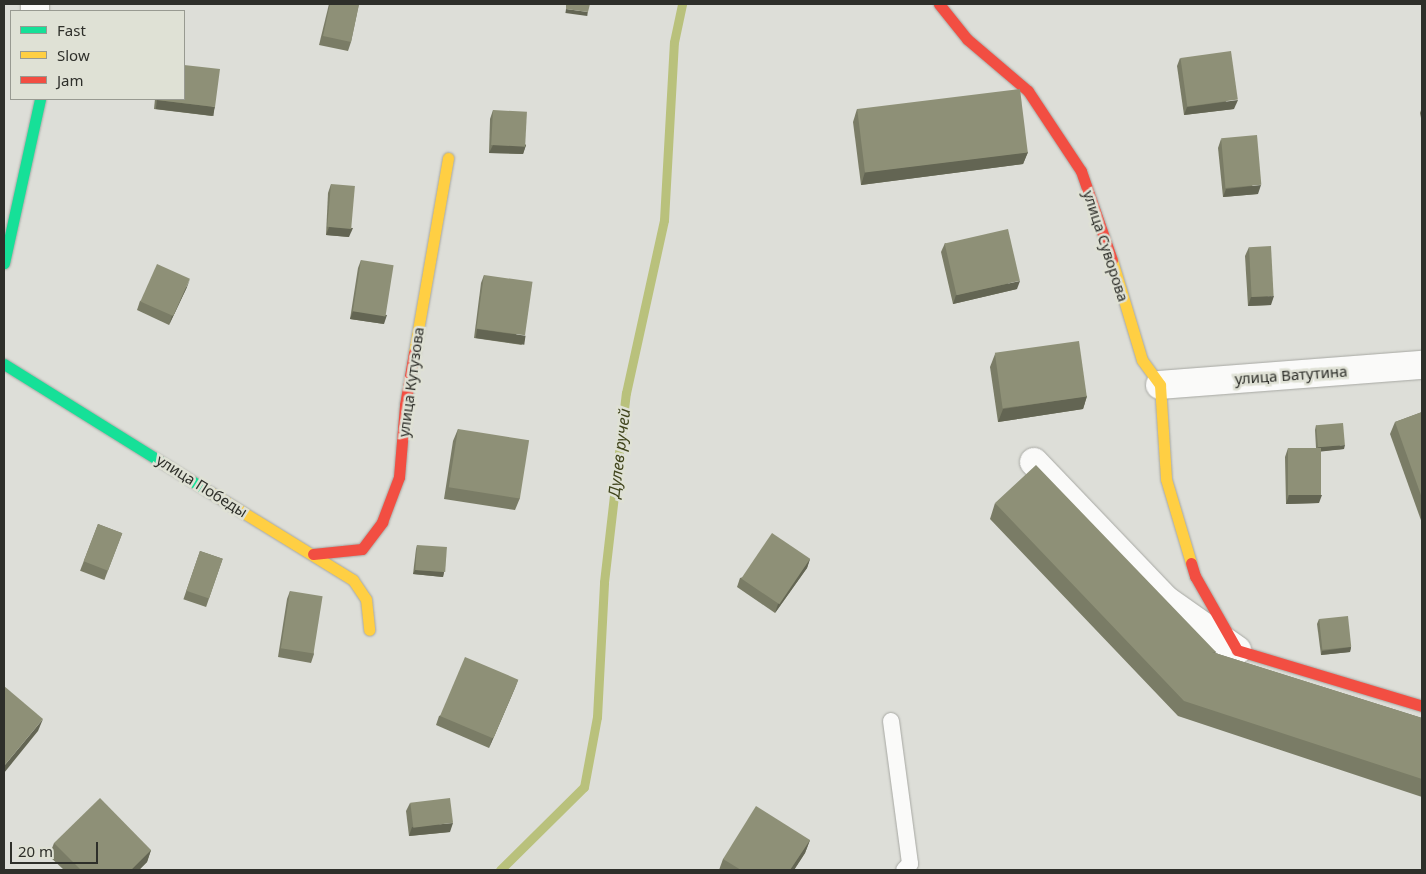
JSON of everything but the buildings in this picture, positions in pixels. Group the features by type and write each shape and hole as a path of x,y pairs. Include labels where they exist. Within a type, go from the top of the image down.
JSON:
{"street":[{"name":"улица Суворова","path":"939,4 967,39 1028,91 1081,171 1101,222 1142,360 1160,385"},
{"path":"4,263 40,100"},
{"name":"улица Кутузова","path":"313,554 362,549 382,522 399,478 405,405 448,158"},
{"name":"улица Победы","path":"4,364 353,580 366,600 369,630"},
{"name":"улица Ватутина","path":"1160,385 1422,364"},
{"path":"1160,385 1166,478 1195,576 1237,650"},
{"path":"1034,462 1166,600 1237,650 1422,706"}],"lane":[{"path":"891,721 910,864 904,870"}],"waterway":[{"name":"Дулев ручей","path":"500,870 584,787 597,717 604,582 626,393 664,220 674,42 682,4"}],"traffic: fast":[{"path":"4,263 40,100"},
{"path":"4,364 210,492"}],"traffic: slow":[{"path":"414,353 448,158"},
{"path":"1112,260 1142,360 1160,385 1166,479 1191,563"},
{"path":"210,492 353,580 366,599 369,630"}],"traffic: jam":[{"path":"939,4 967,39 1028,91 1081,171 1112,260"},
{"path":"313,554 362,549 382,522 399,477 405,405 414,353"},
{"path":"1191,563 1195,576 1237,650 1422,706"}]}
